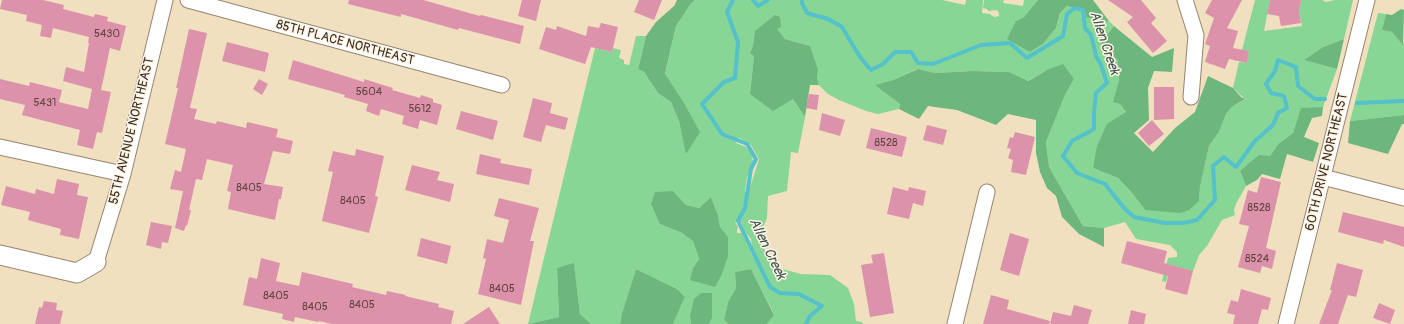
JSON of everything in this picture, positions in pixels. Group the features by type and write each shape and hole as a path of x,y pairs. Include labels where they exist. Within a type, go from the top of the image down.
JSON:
{"street":[{"name":"55TH AVENUE NORTHEAST","path":"96,262 122,174 165,0"},
{"name":"85TH PLACE NORTHEAST","path":"188,0 502,85"},
{"path":"1185,0 1196,35 1191,96"},
{"name":"60TH DRIVE NORTHEAST","path":"1286,324 1367,0"},
{"path":"0,147 122,174"},
{"path":"1323,177 1404,198"},
{"path":"955,324 987,192"},
{"path":"0,255 77,273 96,262"}],"green space":[{"path":"677,0 695,0 676,26 665,74 681,98 700,132 686,154 679,121 671,102 658,93 644,72 638,69 646,36 656,22 674,6"},
{"path":"695,0 942,0 965,5 966,0 983,0 982,13 990,14 994,17 999,16 999,13 997,10 988,11 987,9 983,8 984,0 1004,0 1003,3 1023,6 1024,0 1038,0 1024,17 1016,21 1030,52 1043,44 1056,28 1060,13 1067,6 1084,11 1102,21 1109,21 1114,26 1101,42 1118,61 1119,80 1114,102 1120,104 1126,112 1093,168 1118,178 1145,210 1199,201 1200,187 1209,146 1219,132 1226,114 1233,106 1245,99 1233,88 1239,62 1247,63 1249,51 1242,50 1255,0 1270,0 1264,31 1302,26 1299,12 1301,0 1322,0 1326,2 1335,0 1353,0 1344,39 1323,47 1305,60 1337,69 1323,107 1301,109 1293,133 1278,144 1270,156 1240,171 1246,186 1236,204 1234,210 1235,215 1222,220 1207,246 1199,255 1193,271 1170,265 1166,282 1162,281 1168,258 1177,257 1177,252 1170,245 1136,239 1125,222 1104,228 1083,226 1049,167 1046,142 1065,95 1074,79 1047,70 1027,81 1009,72 972,71 935,73 917,69 893,80 876,85 900,104 899,109 878,114 866,111 828,94 819,85 810,46 785,39 776,29 755,31 753,45 750,52 754,56 750,94 793,99 805,117 798,153 791,152 787,191 768,196 767,218 758,239 775,267 801,274 830,275 848,288 854,304 856,321 862,322 863,324 767,324 774,314 751,269 735,272 736,288 728,302 724,320 728,324 709,324 712,318 712,293 701,293 690,316 691,324 673,324 685,297 677,289 636,269 620,324 591,324 580,314 574,264 557,268 559,317 528,324 595,48 612,52 613,48 621,50 619,58 624,60 624,64 629,65 636,36 646,36 638,69 644,72 658,93 671,102 679,121 687,154 681,98 665,75 676,26","holes":["739,138 751,145 759,159 748,194 745,191 747,178 753,163 752,155 746,147 736,143","673,191 686,205 699,208 711,197 718,215 720,228 728,237 693,268 699,259 693,240 682,233 660,224","735,222 741,222 745,232 751,239 753,257 742,233 737,233 738,227"]},
{"path":"1038,0 1093,0 1109,21 1102,21 1097,17 1087,18 1084,11 1067,6 1060,13 1056,28 1043,44 1030,52 1007,39 1016,21 1024,17"},
{"path":"1401,9 1404,10 1403,45 1392,32 1382,30 1386,14 1392,15"},
{"path":"1378,13 1386,14 1382,30 1392,32 1404,44 1404,115 1350,121"},
{"path":"775,15 780,17 781,27 777,29 785,39 810,46 818,70 817,77 819,85 810,85 805,117 793,99 773,111 750,94 754,56 750,53 755,31"},
{"path":"1114,26 1152,57 1174,48 1172,72 1154,71 1148,88 1149,120 1134,133 1153,152 1175,128 1195,112 1208,76 1233,88 1241,97 1245,99 1233,106 1226,114 1219,132 1209,146 1200,187 1199,201 1189,210 1180,213 1145,210 1118,178 1093,168 1097,146 1107,124 1126,112 1120,104 1113,102 1119,80 1118,61 1101,42"},
{"path":"1344,39 1337,69 1304,60 1323,47"},
{"path":"1063,64 1074,79 1065,95 1046,142 1049,167 1083,226 1104,228 1104,247 1079,234 1062,217 1056,196 1047,188 1040,172 1036,153 1036,120 1008,114 996,125 957,110 928,106 919,119 899,109 900,104 875,85 893,80 918,69 935,73 972,71 1009,72 1028,81 1047,70"},
{"path":"1323,107 1322,116 1312,118 1304,137 1319,143 1313,162 1287,154 1280,179 1262,174 1257,180 1246,186 1240,171 1259,155 1270,156 1278,144 1293,133 1301,108"},
{"path":"1404,115 1404,124 1402,124 1388,154 1348,143 1350,121"},
{"path":"673,191 686,205 699,208 711,197 718,215 720,227 728,237 728,256 722,274 715,287 690,280 693,268 699,259 693,241 682,233 660,224 651,204 655,192"},
{"path":"574,263 580,314 591,324 528,324 559,317 557,268"},
{"path":"636,269 677,289 685,297 673,324 620,324"},
{"path":"751,269 774,315 767,324 728,324 724,320 728,302 736,288 735,272"},
{"path":"701,293 712,293 712,318 709,324 691,324 690,316 694,299"}],"building":[{"path":"2,0 43,0 64,5 63,9 94,17 95,14 108,17 107,21 126,26 120,51 110,48 101,90 111,92 102,133 97,132 93,149 77,145 80,130 22,115 25,105 0,99 0,79 29,86 30,82 62,90 59,102 88,109 92,89 63,81 66,67 84,72 89,37 53,28 51,38 40,36 42,25 26,21 27,15 0,9"},
{"path":"349,0 423,0 480,16 524,26 520,44 459,28 458,30 401,14 401,17 348,4"},
{"path":"522,0 541,0 536,21 518,16"},
{"path":"639,0 662,0 654,20 634,12"},
{"path":"1108,0 1141,0 1156,18 1151,23 1167,41 1153,53 1127,22 1133,17"},
{"path":"1212,0 1242,0 1227,28 1238,31 1233,48 1249,51 1247,63 1229,59 1225,69 1205,62 1210,46 1205,44 1214,18 1205,13"},
{"path":"1270,0 1301,0 1299,12 1301,23 1281,26 1279,16 1267,14"},
{"path":"601,23 618,27 612,52 591,47 585,64 539,49 546,27 556,30 557,26 586,36 588,26 599,28"},
{"path":"189,29 207,33 190,108 197,109 194,119 216,124 217,121 246,128 247,122 278,129 276,137 293,141 290,154 273,151 264,184 283,187 275,220 228,209 231,192 227,191 233,165 207,159 202,180 196,179 187,226 186,225 184,231 175,228 183,191 170,189 175,170 181,172 186,149 165,144 178,88 176,88"},
{"path":"227,42 269,53 265,72 222,61"},
{"path":"293,60 364,82 364,79 393,88 392,90 420,98 421,95 433,99 433,102 442,105 437,125 420,120 418,129 402,124 404,116 381,109 379,116 366,111 368,104 344,97 345,95 288,79"},
{"path":"259,79 268,84 262,95 253,89"},
{"path":"1154,87 1174,87 1174,119 1154,120"},
{"path":"809,94 819,95 817,110 806,108"},
{"path":"533,98 552,103 550,113 568,118 565,130 546,125 541,142 523,137"},
{"path":"461,111 498,121 493,140 456,129"},
{"path":"822,113 845,120 840,136 819,130"},
{"path":"1152,120 1164,134 1149,146 1138,133"},
{"path":"927,125 947,130 943,145 923,140"},
{"path":"871,128 907,137 902,157 866,148"},
{"path":"1015,132 1035,137 1026,175 1011,172 1013,160 1008,158 1011,149 1007,148 1010,137 1013,138"},
{"path":"356,149 384,156 375,196 378,197 369,233 322,221 333,172 328,171 333,151 355,156"},
{"path":"480,154 501,159 500,163 532,169 529,185 476,174"},
{"path":"412,165 440,172 437,180 454,184 450,202 405,190"},
{"path":"1261,177 1281,182 1266,248 1276,251 1272,269 1262,266 1260,273 1238,267 1249,226 1239,224 1248,190 1257,193"},
{"path":"57,179 79,184 77,195 88,197 79,239 60,235 61,229 28,220 30,212 1,205 6,186 35,194 36,189 54,194"},
{"path":"893,187 908,191 909,187 926,191 923,206 913,203 909,219 887,214"},
{"path":"499,198 539,208 530,241 534,241 521,305 478,294 486,259 483,258 487,239 503,243 509,220 494,216"},
{"path":"1343,212 1404,227 1404,247 1384,240 1383,244 1338,232"},
{"path":"151,222 172,226 168,243 162,242 161,249 146,245"},
{"path":"1010,233 1029,239 1019,276 1000,270"},
{"path":"421,238 451,246 447,264 417,256"},
{"path":"1127,241 1167,251 1164,263 1193,271 1187,295 1165,289 1168,276 1121,263"},
{"path":"884,253 894,313 870,317 861,265 873,263 871,255"},
{"path":"261,258 280,263 276,281 299,286 302,272 353,284 352,287 386,295 387,291 406,295 405,296 439,304 438,307 454,311 451,324 332,324 295,317 294,322 282,319 283,314 243,305 249,277 257,279"},
{"path":"1337,263 1363,270 1356,297 1348,295 1338,324 1319,324 1332,290 1330,290"},
{"path":"1241,289 1271,298 1268,310 1262,309 1258,324 1233,324 1235,315 1227,313 1231,300 1238,302"},
{"path":"991,295 1009,300 1007,309 1050,321 1049,324 983,324"},
{"path":"44,301 57,303 56,310 63,311 60,324 35,324 39,307 42,308"},
{"path":"1379,303 1395,310 1390,324 1373,318"},
{"path":"1074,305 1092,310 1088,324 1050,324 1053,312 1071,316"},
{"path":"489,307 500,324 463,324"},
{"path":"1131,310 1146,314 1144,324 1128,324"}],"waterway":[{"name":"Allen Creek","path":"733,0 727,12 738,42 735,78 724,82 702,104 722,134 747,144 756,159 751,169 745,208 738,221 770,287 780,293 799,294 822,306 810,316 806,324"},
{"name":"Allen Creek","path":"753,0 758,6 768,0"},
{"name":"Allen Creek","path":"802,0 807,13 828,19 842,27 860,57 871,70 883,64 895,52 911,52 918,63 933,64 981,45 1010,43 1027,58 1063,36 1067,14 1075,8 1083,10 1085,28 1091,35 1096,56 1101,65 1107,83 1096,93 1094,129 1072,141 1063,156 1077,173 1105,184 1124,208 1134,217 1165,223 1183,223 1197,220 1215,200 1213,166 1224,157 1236,167 1255,141 1273,125 1278,113 1287,108 1284,96 1271,93 1266,84 1275,71 1278,60 1296,67 1298,86 1315,99 1325,99"},
{"name":"Allen Creek","path":"1357,103 1404,101"}]}
